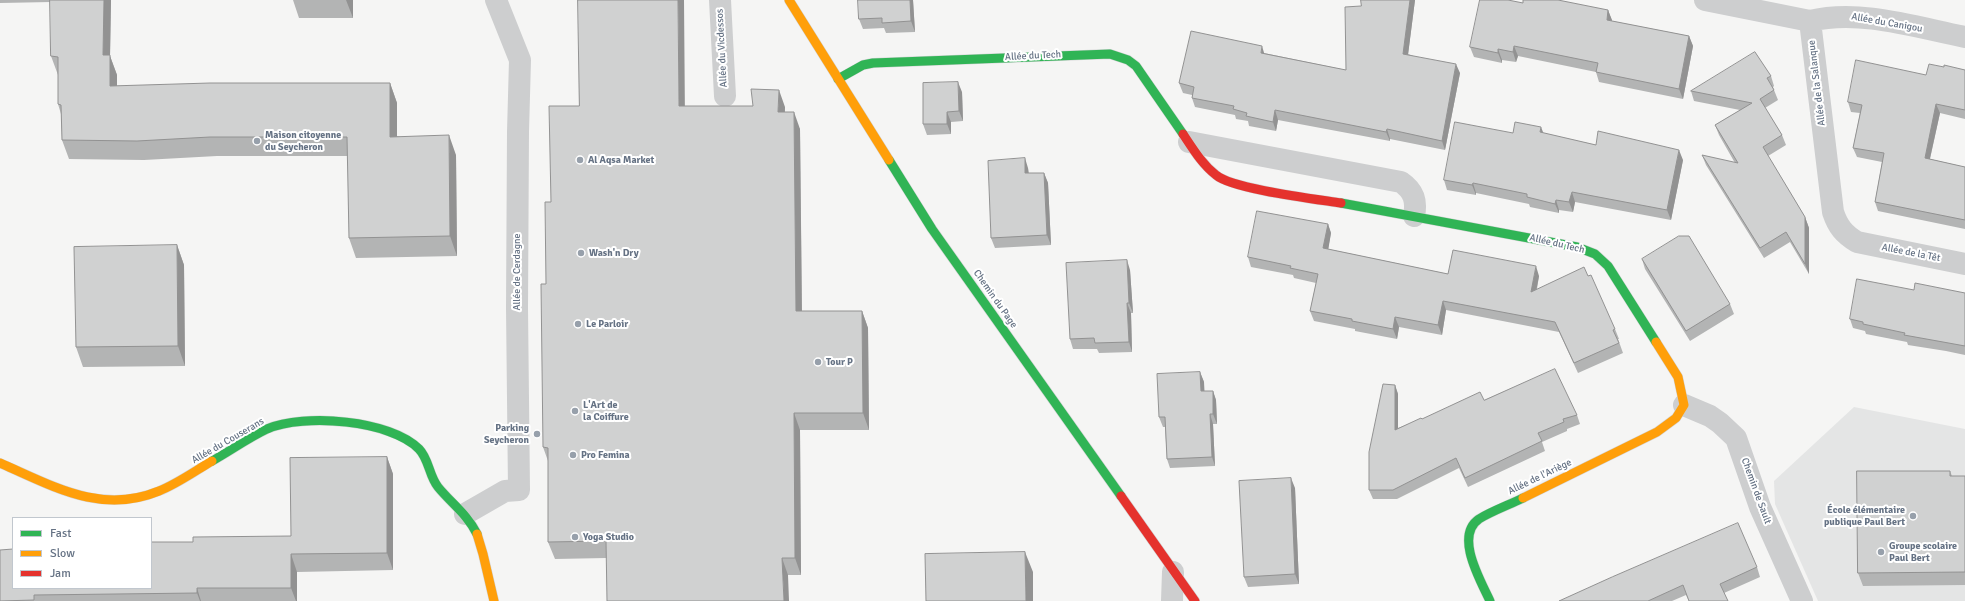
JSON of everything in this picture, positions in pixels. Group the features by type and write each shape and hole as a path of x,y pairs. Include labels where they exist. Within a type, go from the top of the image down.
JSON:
{"street":[{"name":"Allée de Cerdagne","path":"466,514 505,491 519,490 517,301 520,60 496,0"},
{"name":"Allée du Vicdessos","path":"720,0 725,96"},
{"name":"Chemin du Page","path":"789,0 932,229 1195,601"},
{"path":"1705,0 1810,21"},
{"name":"Allée du Canigou","path":"1810,21 1827,17 1860,17 1965,37"},
{"name":"Allée de la Salanque","path":"1810,21 1833,212 1836,223 1845,234 1857,242"},
{"name":"Allée du Tech","path":"838,78 863,65 873,63 1110,54 1128,60 1136,66 1202,162 1217,176 1234,184 1577,247 1595,254 1602,259 1615,276 1673,367 1681,386 1684,405"},
{"path":"1189,142 1401,182 1410,189 1413,194 1415,201 1414,216"},
{"name":"Allée de la Têt","path":"1857,242 1965,264"},
{"name":"Allée de l'Ariège","path":"1490,601 1470,556 1468,548 1468,539 1471,528 1478,520 1657,432 1676,418 1684,405"},
{"name":"Chemin de Sault","path":"1684,405 1715,419 1736,438 1760,507 1802,601"},
{"name":"Allée du Couserans","path":"0,463 88,499 117,502 143,498 160,491 268,429 281,425 319,421 348,424 394,433 412,444 426,458 431,478 466,514 478,539 494,601"},
{"path":"1172,601 1174,572"}],"shaded area":[{"name":"Groupe scolaire Paul Bert","path":"1854,407 1965,429 1965,601 1818,601 1775,504 1774,481"}],"building":[{"path":"50,0 104,0 103,55 110,55 110,86 210,83 390,83 390,137 449,135 450,236 349,238 347,137 210,137 137,141 62,140 61,105 58,104 58,57 51,56"},
{"path":"578,0 678,0 679,106 753,106 751,89 779,90 778,112 794,112 796,311 862,311 863,413 794,413 795,558 782,558 784,601 607,601 606,541 548,542 548,448 543,447 541,284 546,284 545,202 551,202 549,106 579,106"},
{"path":"858,0 910,0 911,21 882,23 882,18 859,19"},
{"path":"1361,0 1410,0 1403,54 1456,64 1442,141 1387,129 1386,132 1275,110 1273,122 1246,116 1247,113 1233,109 1234,106 1192,98 1194,87 1179,83 1191,31 1262,46 1261,53 1346,70 1345,7 1361,6"},
{"path":"1480,0 1508,0 1523,3 1523,0 1558,0 1608,10 1607,20 1689,36 1679,89 1596,72 1598,63 1514,46 1513,52 1498,49 1498,53 1470,47"},
{"path":"1755,52 1771,76 1767,78 1774,90 1760,99 1782,135 1763,147 1805,217 1805,264 1786,232 1760,248 1702,155 1738,163 1715,125 1752,103 1691,91"},
{"path":"1856,60 1926,75 1929,64 1944,67 1944,65 1965,70 1965,110 1936,104 1925,158 1965,167 1965,220 1875,202 1884,153 1853,148 1862,105 1848,102"},
{"path":"958,82 959,111 947,112 947,124 923,124 923,83"},
{"path":"1455,122 1513,133 1515,122 1541,127 1540,132 1596,145 1598,131 1679,150 1667,210 1572,192 1569,202 1556,200 1555,204 1527,197 1527,194 1473,183 1472,185 1444,180"},
{"path":"1025,158 1025,173 1044,173 1047,235 991,238 988,161"},
{"path":"1257,211 1328,224 1323,248 1448,274 1453,250 1536,266 1531,292 1584,267 1588,276 1591,275 1615,329 1613,330 1619,343 1574,363 1555,322 1443,301 1438,325 1395,317 1393,329 1310,311 1318,274 1290,268 1291,266 1248,257"},
{"path":"1679,236 1689,236 1730,304 1686,331 1642,259"},
{"path":"177,245 178,346 76,347 74,247"},
{"path":"1127,260 1129,342 1095,343 1094,338 1070,339 1066,263"},
{"path":"1857,279 1914,290 1915,283 1965,293 1965,346 1904,335 1905,333 1863,324 1863,322 1850,319"},
{"path":"1555,369 1577,415 1563,419 1564,422 1538,433 1542,441 1465,478 1456,458 1393,490 1369,490 1369,452 1383,384 1395,385 1395,430 1480,392 1484,400"},
{"path":"1200,372 1201,391 1213,391 1213,414 1210,414 1212,457 1167,459 1165,417 1159,417 1157,374"},
{"path":"387,457 387,553 291,554 291,588 197,588 197,593 34,595 34,600 0,601 0,550 12,549 12,589 152,589 152,542 193,542 193,537 291,536 290,458"},
{"path":"1857,471 1950,471 1950,476 1965,476 1965,572 1858,573"},
{"path":"1291,478 1295,574 1244,577 1239,481"},
{"path":"1738,523 1757,567 1720,584 1728,601 1689,601 1683,585 1648,601 1559,601 1612,577"},
{"path":"1025,552 1026,601 926,601 925,554"}],"traffic: fast":[{"path":"838,79 863,65 873,63 1110,54 1128,60 1136,66 1183,134"},
{"path":"889,160 932,229 1121,496"},
{"path":"1341,203 1577,247 1595,254 1608,266 1656,342"},
{"path":"212,461 267,429 283,424 302,421 346,422 389,431 406,439 419,449 425,458 435,483 469,521 477,534"},
{"path":"1490,601 1472,559 1469,547 1469,536 1472,527 1479,519 1523,498"}],"traffic: slow":[{"path":"789,0 889,160"},
{"path":"1523,498 1657,432 1676,418 1684,405 1678,377 1656,342"},
{"path":"0,463 78,495 97,499 117,500 138,498 159,491 212,461"},
{"path":"477,534 494,601"}],"traffic: jam":[{"path":"1183,134 1206,166 1216,175 1225,180 1239,185 1275,193 1341,203"},
{"path":"1121,496 1195,601"}],"place":[{"name":"Maison citoyenne du Seycheron","path":"257,141"},
{"name":"Al Aqsa Market","path":"580,160"},
{"name":"Wash'n Dry","path":"581,253"},
{"name":"Le Parloir","path":"578,324"},
{"name":"Tour P","path":"818,362"},
{"name":"L'Art de la Coiffure","path":"575,411"},
{"name":"Parking Seycheron","path":"537,434"},
{"name":"Pro Femina","path":"573,455"},
{"name":"École élémentaire publique Paul Bert","path":"1913,516"},
{"name":"Yoga Studio","path":"575,537"},
{"name":"Groupe scolaire Paul Bert","path":"1881,552"}]}
